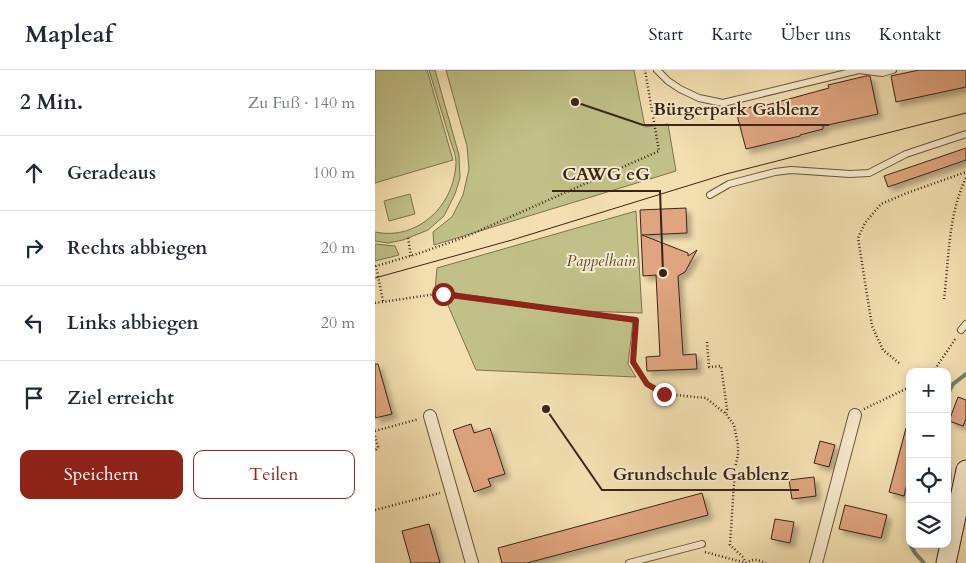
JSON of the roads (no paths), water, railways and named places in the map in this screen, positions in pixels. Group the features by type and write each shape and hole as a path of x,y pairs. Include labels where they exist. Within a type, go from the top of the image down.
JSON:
{"street":[{"path":"816,563 855,415"},
{"path":"430,416 472,563"},
{"path":"946,563 966,470"}],"lane":[{"path":"657,70 668,81 699,98 723,103 859,70 882,73 893,70"},
{"path":"710,195 729,184 775,172 791,170 850,174 869,173 906,154 966,134"},
{"path":"961,330 966,324"},
{"path":"629,563 702,544"}],"waterway":[{"path":"951,388 966,374"},
{"path":"912,548 924,563"}],"tram line":[{"path":"375,278 512,240 726,174 966,113"}],"place":[{"name":"Bürgerpark Gablenz","path":"575,102"},
{"name":"CAWG eG","path":"663,273"},
{"name":"Grundschule Gablenz","path":"546,409"}],"park label":[{"name":"Pappelhain","path":"601,261"}]}
